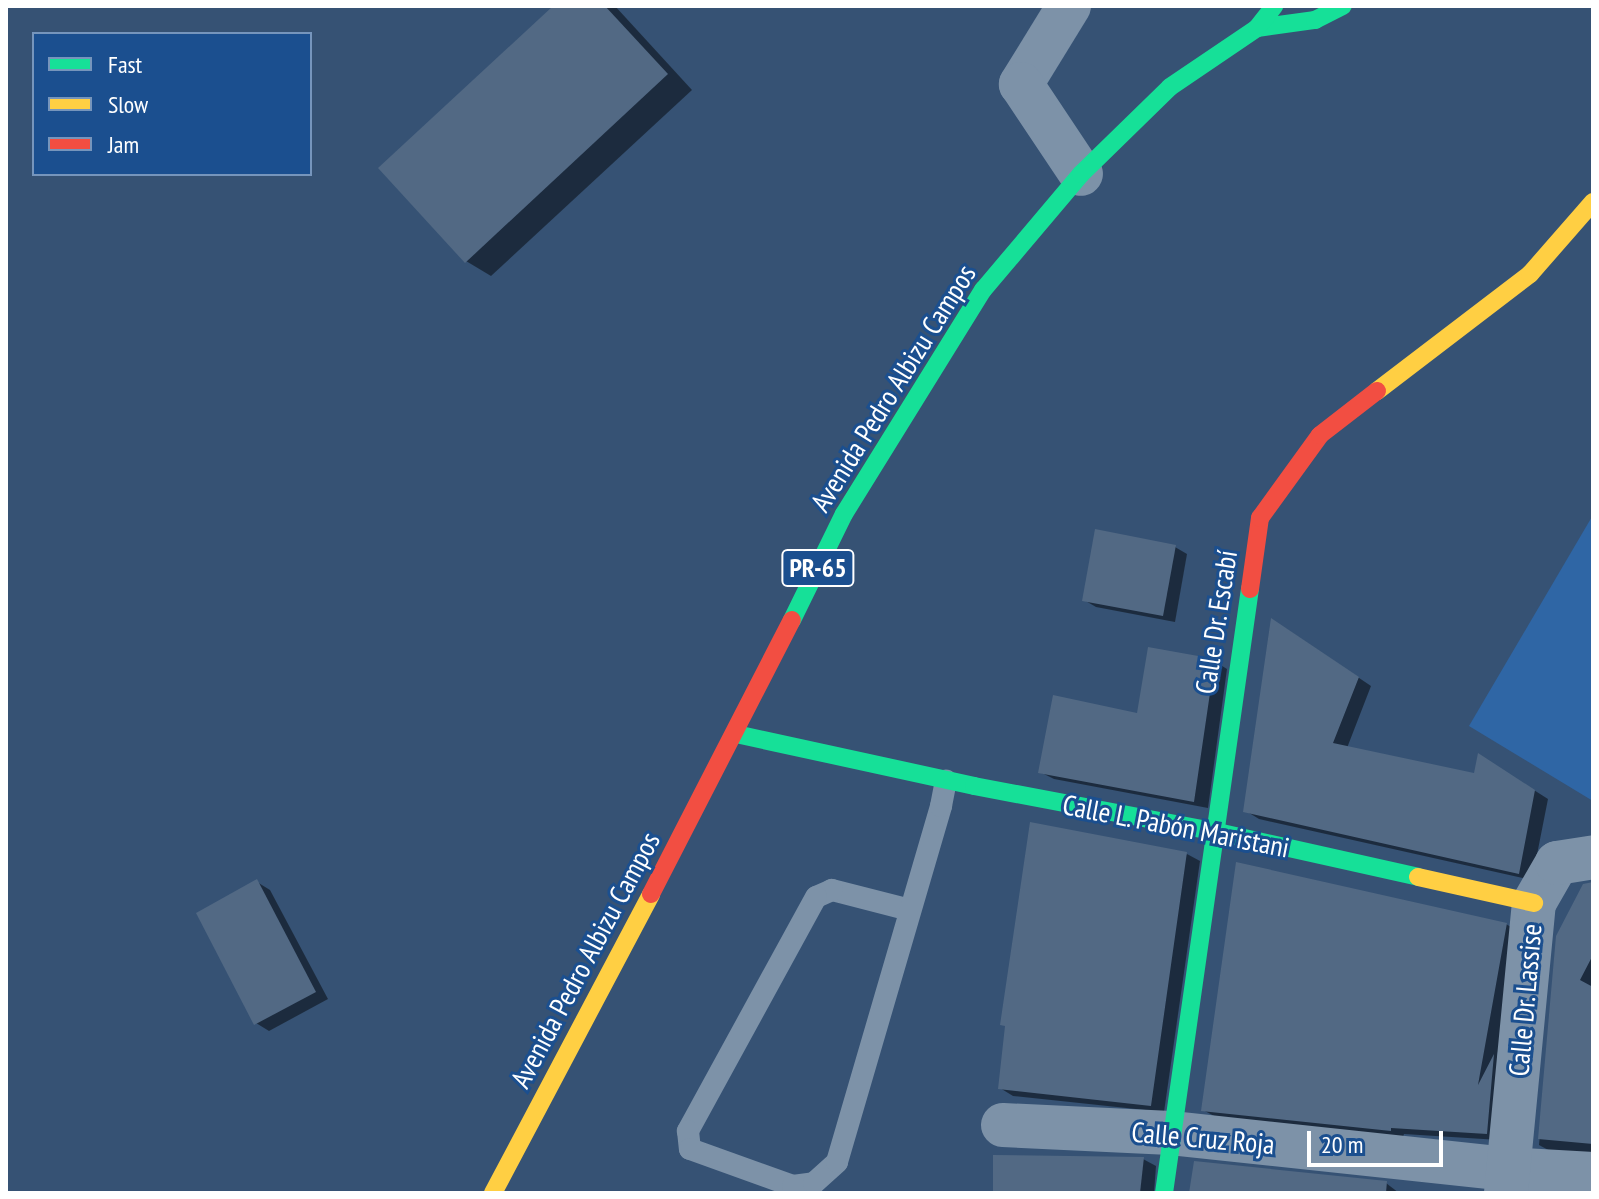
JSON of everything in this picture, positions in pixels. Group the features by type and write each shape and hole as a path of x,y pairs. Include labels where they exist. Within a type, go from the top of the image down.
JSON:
{"street":[{"path":"1069,6 1021,84 1081,174"},
{"name":"Avenida Pedro Albizu Campos","path":"493,1193 736,734 844,514 983,290 1081,174 1170,87 1257,28 1274,6"},
{"name":"Avenida Pedro Albizu Campos","path":"1257,28 1315,20 1343,6"},
{"name":"Calle Dr. Escabí","path":"1164,1193 1213,831 1260,518 1320,435 1530,274 1593,202"},
{"name":"Calle L. Pabón Maristani","path":"736,734 946,780 1213,831 1534,903"},
{"path":"1534,903 1557,863 1593,857"},
{"name":"Calle Dr. Lassise","path":"1507,1181 1534,903"},
{"name":"Calle Cruz Roja","path":"1003,1125 1171,1133 1507,1181 1593,1174"}],"lane":[{"path":"910,910 832,890 816,897 688,1131 690,1149 793,1186 814,1183 837,1162 910,910 946,780"}],"shaded area":[{"path":"1593,515 1593,801 1469,726"}],"building":[{"path":"553,6 605,6 668,74 465,263 378,168"},
{"path":"1095,529 1176,545 1163,616 1082,601"},
{"path":"1271,618 1359,677 1333,743 1474,773 1478,753 1535,790 1519,874 1243,812"},
{"path":"1148,647 1215,659 1194,802 1038,773 1053,695 1137,713"},
{"path":"1030,822 1187,852 1151,1106 998,1089 1005,1026 1000,1025"},
{"path":"1236,862 1507,923 1478,1085 1494,1054 1487,1134 1391,1128 1391,1131 1201,1111"},
{"path":"257,879 316,992 254,1025 196,913"},
{"path":"1593,882 1593,955 1580,980 1593,987 1593,1144 1538,1139 1556,936 1583,884"},
{"path":"993,1155 1144,1157 1140,1193 993,1193"},
{"path":"1194,1161 1387,1181 1386,1193 1189,1193"}],"traffic: fast":[{"path":"792,620 844,514 983,290 1081,174 1170,87 1257,28 1274,6"},
{"path":"1257,28 1315,20 1343,6"},
{"path":"1164,1193 1250,589"},
{"path":"736,734 974,786 1213,831 1418,877"}],"traffic: slow":[{"path":"1377,391 1530,274 1593,202"},
{"path":"1418,877 1534,903"},
{"path":"493,1193 651,894"}],"traffic: jam":[{"path":"1250,589 1260,518 1320,435 1377,391"},
{"path":"651,894 792,620"}]}
